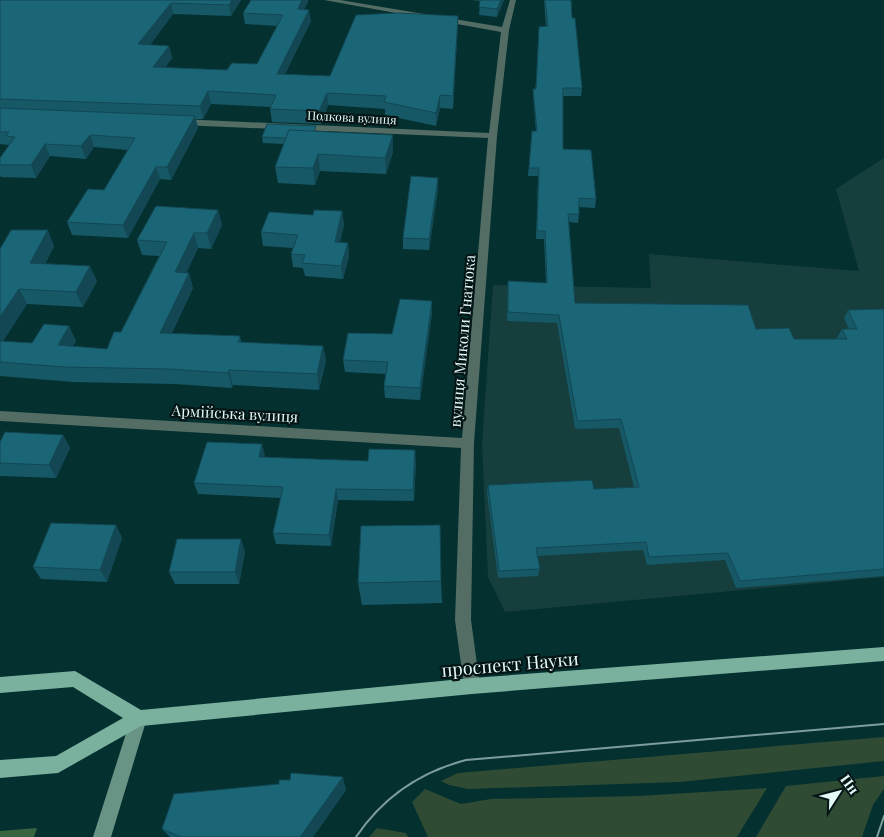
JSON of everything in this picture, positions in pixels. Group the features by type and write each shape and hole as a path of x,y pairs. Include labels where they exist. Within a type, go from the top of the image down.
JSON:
{"main road":[{"name":"проспект Науки","path":"0,769 58,764 139,718 472,686 884,654"},
{"path":"0,685 75,679 139,718 102,837"}],"street":[{"path":"327,0 505,30"},
{"name":"вулиця Миколи Гнатюка","path":"472,686 463,620 468,443 493,136 505,30 513,0"},
{"name":"Полкова вулиця","path":"169,122 493,136"},
{"name":"Армійська вулиця","path":"0,416 468,443"}],"shaded area":[{"path":"884,158 884,577 505,612 488,577 482,444 493,285 651,288 649,254 859,271 836,189"},
{"path":"884,737 884,761 680,782 468,789 449,785 441,781 458,773"},
{"path":"884,776 884,789 873,805 862,837 756,837 786,786"},
{"path":"767,788 737,837 428,837 412,802 425,789 461,804 491,799 639,796"},
{"path":"377,828 406,833 408,837 369,837"}],"green space":[{"path":"37,828 34,837 0,837 0,831"}],"building":[{"path":"0,0 232,0 229,5 171,3 138,44 169,46 153,67 227,70 232,63 257,64 283,15 243,13 251,0 302,0 298,9 309,10 277,74 330,76 356,15 398,13 458,16 453,96 440,95 436,113 384,102 386,96 327,93 319,111 270,109 276,95 208,91 200,106 0,99"},
{"path":"480,0 501,0 497,9 479,7"},
{"path":"545,0 571,0 572,18 575,18 582,88 563,88 563,149 591,150 596,199 579,198 579,214 568,214 575,303 748,305 756,329 789,328 794,339 847,339 842,329 857,329 848,310 884,309 884,569 740,581 728,553 649,557 646,542 536,548 540,569 499,571 488,485 592,480 594,489 639,487 621,419 579,421 577,419 559,315 508,312 508,281 547,283 545,231 537,231 539,168 529,168 532,131 537,131 533,89 536,89 539,27 548,26"},
{"path":"0,108 195,116 167,167 156,167 123,225 67,222 88,189 104,190 135,138 90,135 81,146 45,144 31,165 0,165 0,158 15,137 6,136 9,132 0,132"},
{"path":"267,124 316,126 314,132 289,130 286,138 262,137"},
{"path":"289,130 393,135 385,158 318,154 313,168 275,167"},
{"path":"411,176 438,178 429,239 403,238"},
{"path":"156,206 218,210 207,233 194,233 175,272 189,273 160,333 240,336 238,342 323,346 317,374 229,370 228,373 169,369 65,367 0,362 0,341 32,343 44,324 69,326 58,345 107,349 114,332 121,332 167,242 137,240"},
{"path":"314,210 342,211 335,242 348,243 341,266 302,263 305,255 291,254 298,235 261,232 269,212 313,215"},
{"path":"11,230 48,230 30,263 90,266 76,292 19,289 0,317 0,249"},
{"path":"400,299 432,301 420,388 384,386 388,362 343,360 348,333 392,334"},
{"path":"5,432 63,435 49,465 0,463 0,442"},
{"path":"207,442 262,444 259,457 368,461 369,449 415,450 413,490 336,489 329,535 273,533 283,487 194,483"},
{"path":"51,523 116,525 100,570 33,567"},
{"path":"440,525 441,581 358,583 361,526"},
{"path":"177,539 241,539 235,572 169,572"},
{"path":"291,773 343,777 300,837 181,837 162,829 174,794 279,784 279,780 290,780"}],"tram line":[{"path":"356,837 378,810 404,788 433,771 466,760 884,724"},
{"path":"877,837 884,816"}]}
